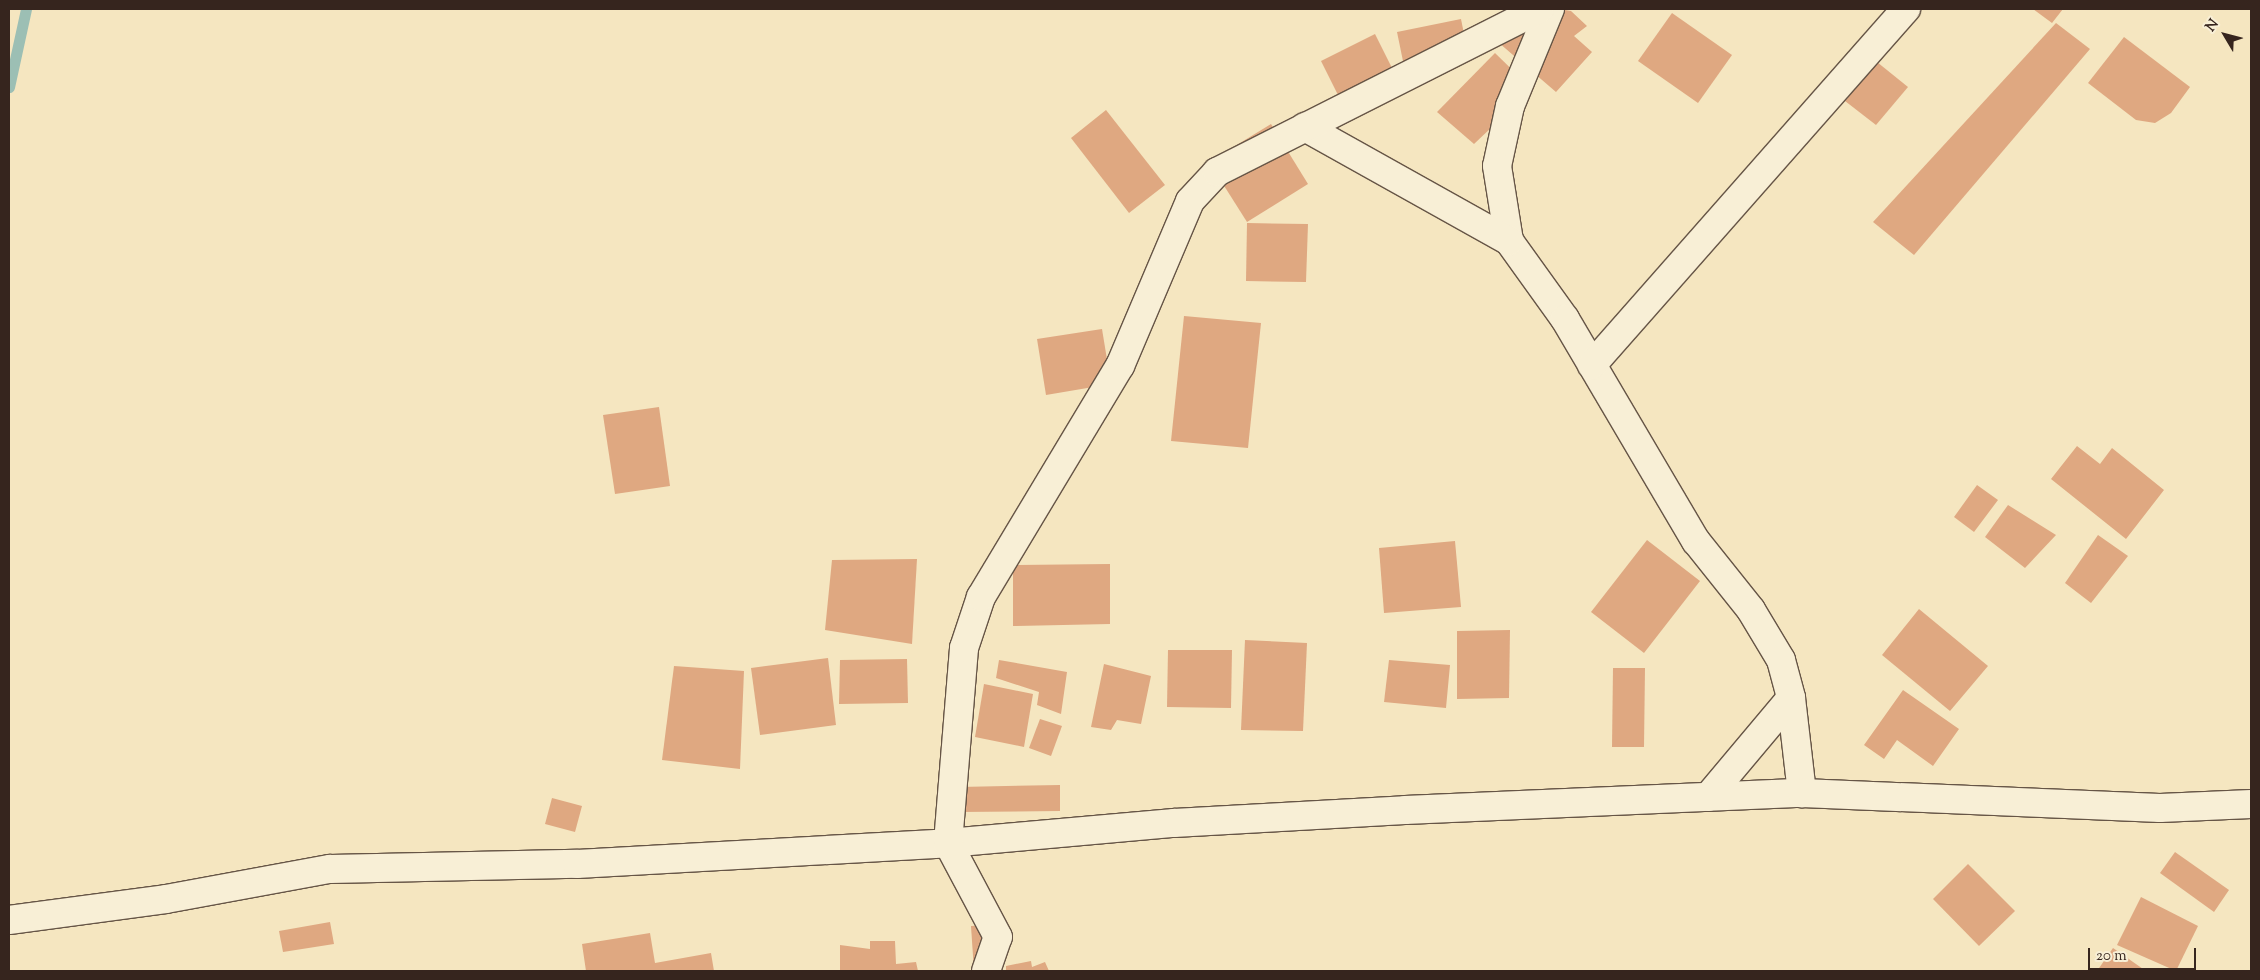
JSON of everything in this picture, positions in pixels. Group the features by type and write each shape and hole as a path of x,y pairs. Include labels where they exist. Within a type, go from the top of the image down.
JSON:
{"street":[{"path":"986,971 998,937 948,844 958,693 964,648 982,597 1120,366 1190,201 1217,172 1539,9"},
{"path":"1508,241 1497,166 1510,106 1550,9"},
{"path":"1592,365 1906,9"},
{"path":"1305,127 1508,241 1564,319 1696,541 1751,610 1781,660 1791,698 1802,793"},
{"path":"1708,797 1791,698"},
{"path":"9,920 166,899 330,869 577,864 948,844 1174,823 1802,793 2160,808 2251,804"}],"building":[{"path":"2033,9 2063,9 2052,23"},
{"path":"1565,10 1571,11 1587,26 1574,36 1592,52 1556,92 1498,42"},
{"path":"1672,13 1732,55 1698,103 1638,61"},
{"path":"1461,19 1468,54 1404,66 1397,32"},
{"path":"2056,23 2090,49 1914,255 1873,222"},
{"path":"1375,34 1401,86 1347,113 1321,61"},
{"path":"2124,37 2190,87 2171,113 2155,123 2136,120 2088,83"},
{"path":"1495,53 1532,89 1474,144 1437,112"},
{"path":"1877,62 1908,87 1876,125 1845,101"},
{"path":"1106,110 1165,185 1129,213 1071,138"},
{"path":"1271,124 1308,184 1247,222 1209,162"},
{"path":"1247,223 1308,224 1306,282 1246,281"},
{"path":"1184,316 1261,323 1248,448 1171,441"},
{"path":"1102,329 1111,384 1046,395 1037,339"},
{"path":"659,407 670,486 615,494 603,415"},
{"path":"2077,446 2100,464 2112,448 2164,490 2126,539 2051,479"},
{"path":"1977,485 1998,500 1974,532 1954,517"},
{"path":"2008,505 2056,535 2025,568 1985,537"},
{"path":"2098,535 2128,556 2091,603 2065,583"},
{"path":"1647,540 1700,581 1644,653 1591,612"},
{"path":"1455,541 1461,607 1384,613 1379,548"},
{"path":"917,559 912,644 825,630 832,560"},
{"path":"1110,564 1110,624 1013,626 1013,565"},
{"path":"1919,609 1988,666 1950,711 1882,655"},
{"path":"1510,630 1509,698 1457,699 1457,631"},
{"path":"1245,640 1307,643 1303,731 1241,730"},
{"path":"1168,650 1232,650 1231,708 1167,707"},
{"path":"828,658 836,725 760,735 751,668"},
{"path":"907,659 908,703 839,704 840,660"},
{"path":"999,660 1067,672 1061,714 1037,705 1039,692 996,678"},
{"path":"1389,660 1450,665 1446,708 1384,702"},
{"path":"1104,664 1151,676 1141,724 1117,720 1111,730 1091,727"},
{"path":"674,666 744,671 740,769 662,760"},
{"path":"1613,668 1645,668 1644,747 1612,747"},
{"path":"984,684 1033,694 1024,747 975,737"},
{"path":"1903,690 1959,729 1933,766 1897,740 1884,759 1864,745"},
{"path":"1040,719 1062,726 1051,756 1029,748"},
{"path":"1060,785 1060,811 959,812 959,787"},
{"path":"552,798 582,806 575,832 545,824"},
{"path":"2175,852 2229,890 2214,912 2160,873"},
{"path":"1968,864 2015,911 1979,946 1933,899"},
{"path":"2141,897 2198,926 2176,971 2117,945"},
{"path":"330,922 334,944 283,952 279,931"},
{"path":"993,925 974,971 971,926"},
{"path":"650,933 655,963 711,953 714,971 586,971 582,944"},
{"path":"870,941 895,941 896,964 916,962 918,971 840,971 840,945 870,949"},
{"path":"2113,948 2146,971 2097,971"},
{"path":"1031,961 1032,967 1045,962 1049,971 1006,971 1006,966"}],"waterway":[{"path":"9,87 26,9"}]}
